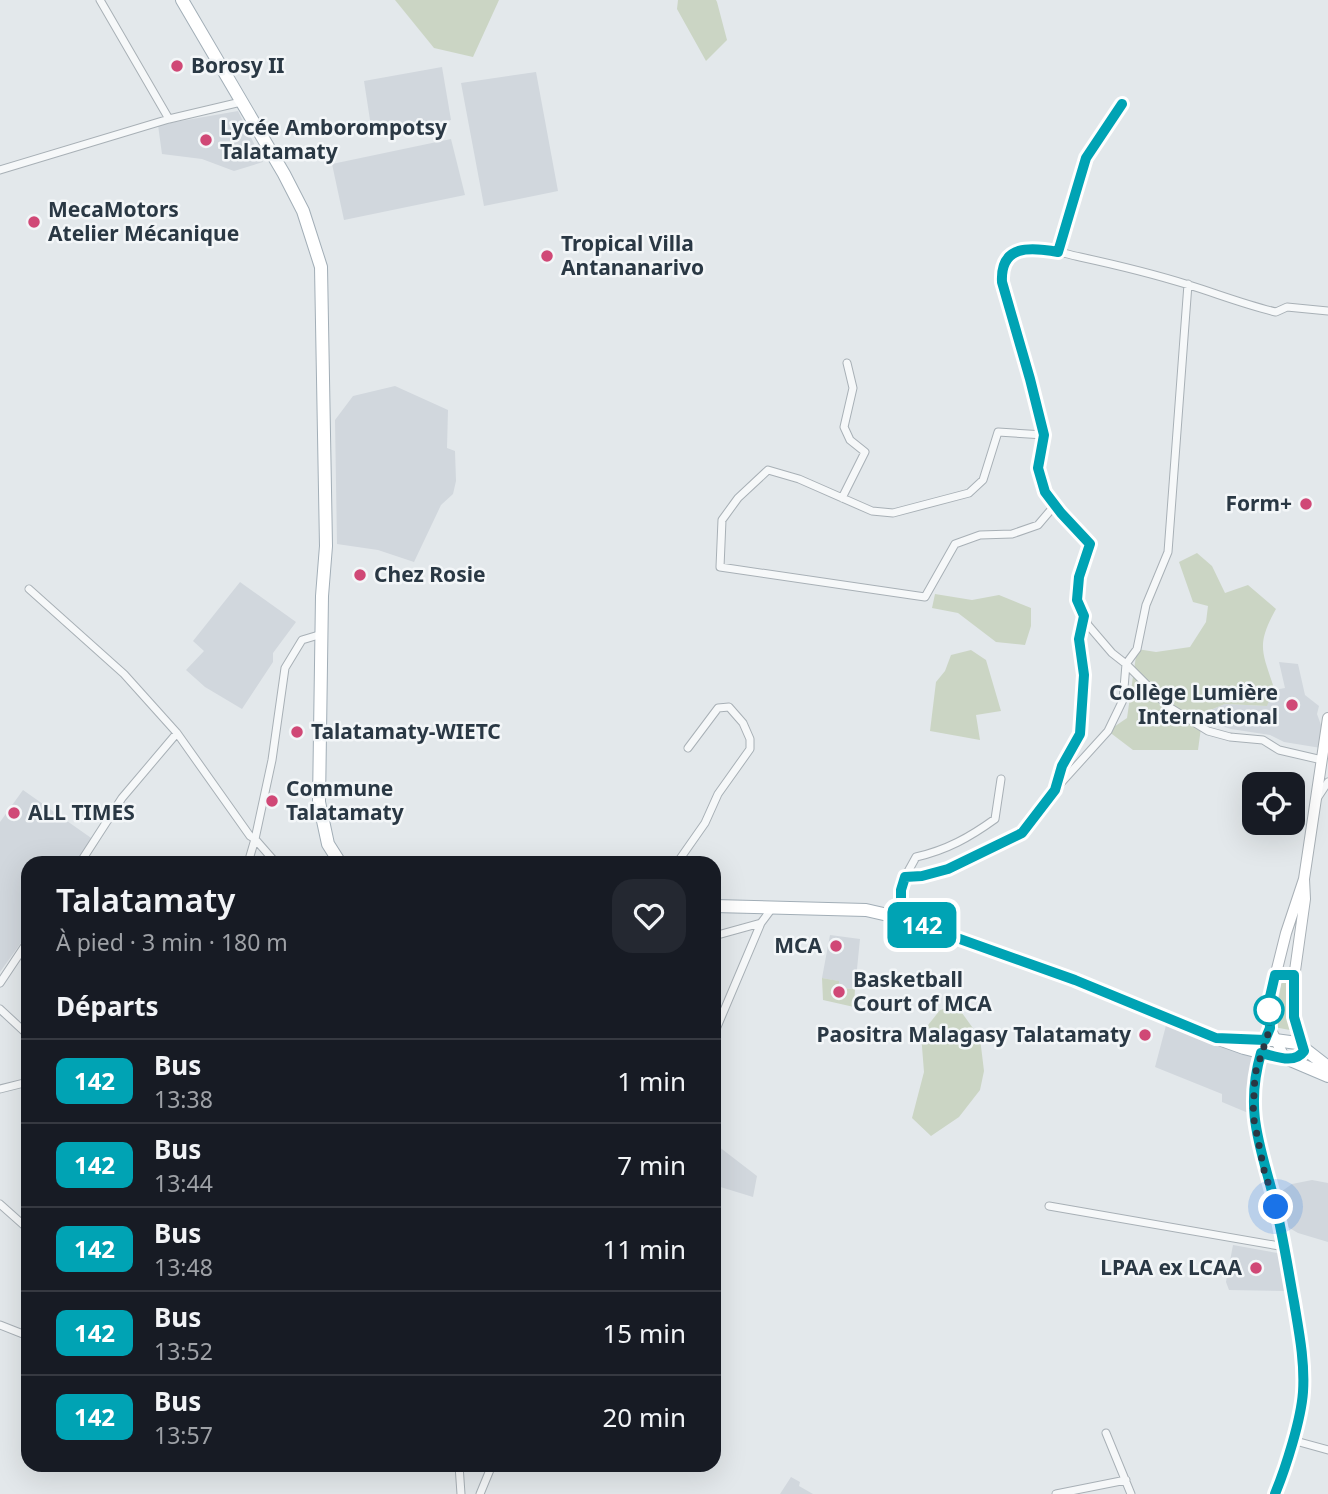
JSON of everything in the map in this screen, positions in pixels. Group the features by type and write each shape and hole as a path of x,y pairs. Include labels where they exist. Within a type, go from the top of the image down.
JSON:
{"main road":[{"path":"182,0 284,174 303,211 321,267 326,546 322,596 320,802 328,844 336,856"},
{"path":"1328,718 1304,879 1269,1001 1268,1040 1288,1059 1328,1076"},
{"path":"1288,1059 1300,1056 1304,1048 1294,1017 1294,975 1305,899 1304,879"},
{"path":"721,906 866,909 901,918 1075,980 1216,1038 1297,1043 1328,1067"},
{"path":"1275,975 1294,975"}],"street":[{"path":"100,0 169,119"},
{"path":"0,170 169,119 241,102"},
{"path":"1058,252 1086,158 1122,104"},
{"path":"1322,760 1279,750 1263,740 1230,737 1208,731 1169,706 1104,644 1088,625 1077,600 1079,577 1090,544 1045,492 1038,468 1044,435 1002,282 1002,273 1004,264 1017,252 1031,247 1188,285 1276,312 1286,307 1328,311"},
{"path":"905,877 922,876 948,869 1022,833 1055,790 1108,730 1123,700 1126,664 1137,649 1146,605 1168,552 1188,285"},
{"path":"842,498 865,452 850,440 844,427 853,388 847,363"},
{"path":"1044,435 998,432 983,480 969,493 893,513 872,511 799,479 768,470 737,498 722,520 720,567 925,597 955,544 980,535 1012,534 1038,525 1055,505"},
{"path":"29,589 124,674 177,733 250,836 270,856"},
{"path":"1055,790 1062,766 1080,734 1084,675 1079,639 1084,616"},
{"path":"250,856 272,760 285,667 302,640 322,634"},
{"path":"682,856 705,823 718,794 750,749 750,739 743,723 729,706 718,708 688,748"},
{"path":"85,856 122,798 177,733"},
{"path":"901,918 901,890 916,857 937,852 969,838 995,819 1001,779"},
{"path":"1317,797 1328,782"},
{"path":"721,1017 761,923 773,906"},
{"path":"721,934 761,923"},
{"path":"0,983 21,952"},
{"path":"0,1009 21,1028"},
{"path":"1268,1040 1255,1074 1253,1115 1264,1170 1285,1247 1301,1344 1303,1380 1299,1415 1284,1472 1275,1494"},
{"path":"0,1089 21,1084"},
{"path":"0,1204 21,1223"},
{"path":"1049,1206 1285,1247"},
{"path":"0,1325 21,1333"},
{"path":"1106,1433 1131,1494"},
{"path":"1292,1440 1328,1450"},
{"path":"459,1472 461,1494"},
{"path":"480,1494 489,1472"},
{"path":"1055,1494 1126,1480"}],"shaded area":[{"path":"442,67 451,120 372,133 364,81"},
{"path":"536,72 558,191 484,206 461,83"},
{"name":"Lycée Amborompotsy Talatamaty","path":"238,111 263,162 234,171 202,159 162,154 158,125"},
{"path":"451,139 465,195 344,220 332,164"},
{"path":"395,386 448,410 447,448 455,451 456,481 453,494 441,505 414,562 378,550 337,544 335,420 353,396"},
{"path":"240,582 296,622 273,653 273,662 242,709 205,687 186,670 204,651 193,641"},
{"name":"Collège Lumière International","path":"1279,662 1298,664 1305,695 1319,706 1317,714 1321,725 1321,748 1284,742 1270,735 1231,729 1213,723 1203,713 1225,704 1267,706 1269,691 1285,688"},
{"path":"23,790 94,840 83,856 21,856 21,943 0,972 0,822"},
{"path":"830,935 860,939 855,989 838,988 838,981 822,978"},
{"path":"1168,1018 1261,1053 1253,1115 1222,1102 1222,1094 1155,1067"},
{"path":"721,1148 757,1176 753,1197 721,1187"},
{"path":"1312,1180 1328,1183 1328,1242 1298,1233 1286,1226 1278,1194 1292,1184"},
{"name":"LPAA ex LCAA","path":"1233,1245 1283,1254 1286,1291 1229,1290 1226,1282"},
{"path":"791,1477 800,1482 799,1486 813,1494 780,1494"}],"green space":[{"path":"395,0 499,0 473,57 434,48"},
{"path":"678,0 717,2 727,40 706,61 677,9"},
{"path":"1197,553 1212,566 1225,593 1248,585 1276,609 1263,640 1266,665 1274,688 1267,706 1225,704 1203,713 1198,750 1133,750 1108,731 1127,718 1137,649 1156,652 1190,647 1206,622 1208,606 1193,602 1179,562"},
{"path":"935,594 972,600 999,595 1031,608 1031,626 1025,645 996,642 958,613 932,608"},
{"path":"971,650 986,660 1001,711 976,715 980,740 930,731 936,682 945,671 951,655"},
{"name":"Basketball Court of MCA","path":"822,978 839,981 839,988 855,989 854,1007 823,1000"},
{"path":"1282,979 1294,980 1295,1031 1274,1027"},
{"path":"957,1006 980,1038 984,1071 980,1090 959,1117 931,1136 912,1118 924,1072 921,1034 940,1010"}],"bus line":[{"name":"142","path":"1122,104 1086,158 1058,252 1031,247 1017,252 1004,264 1002,273 1002,282 1044,435 1038,468 1045,492 1090,544 1079,577 1077,600 1084,616 1079,639 1084,675 1080,734 1062,766 1055,790 1022,833 948,869 922,876 905,877 901,890 901,918 1075,980 1216,1038 1265,1040 1270,1028 1269,1001 1275,975 1294,975 1294,1017 1304,1048 1303,1054 1288,1059 1261,1053 1252,1095 1253,1115 1264,1170 1285,1247 1301,1344 1303,1392 1284,1472 1275,1494"}],"place":[{"name":"Borosy II","path":"177,66"},
{"name":"Lycée Amborompotsy Talatamaty","path":"206,140"},
{"name":"MecaMotors Atelier Mécanique","path":"34,222"},
{"name":"Tropical Villa Antananarivo","path":"547,256"},
{"name":"Form+","path":"1306,504"},
{"name":"Chez Rosie","path":"360,575"},
{"name":"Collège Lumière International","path":"1292,705"},
{"name":"Talatamaty-WIETC","path":"297,732"},
{"name":"Commune Talatamaty","path":"272,801"},
{"name":"ALL TIMES","path":"14,813"},
{"name":"MCA","path":"836,946"},
{"name":"Basketball Court of MCA","path":"839,992"},
{"name":"Paositra Malagasy Talatamaty","path":"1145,1035"},
{"name":"LPAA ex LCAA","path":"1256,1268"}],"route":[{"path":"1269,1010 1270,1028 1255,1074 1252,1095 1253,1115 1264,1170 1276,1207"}]}
